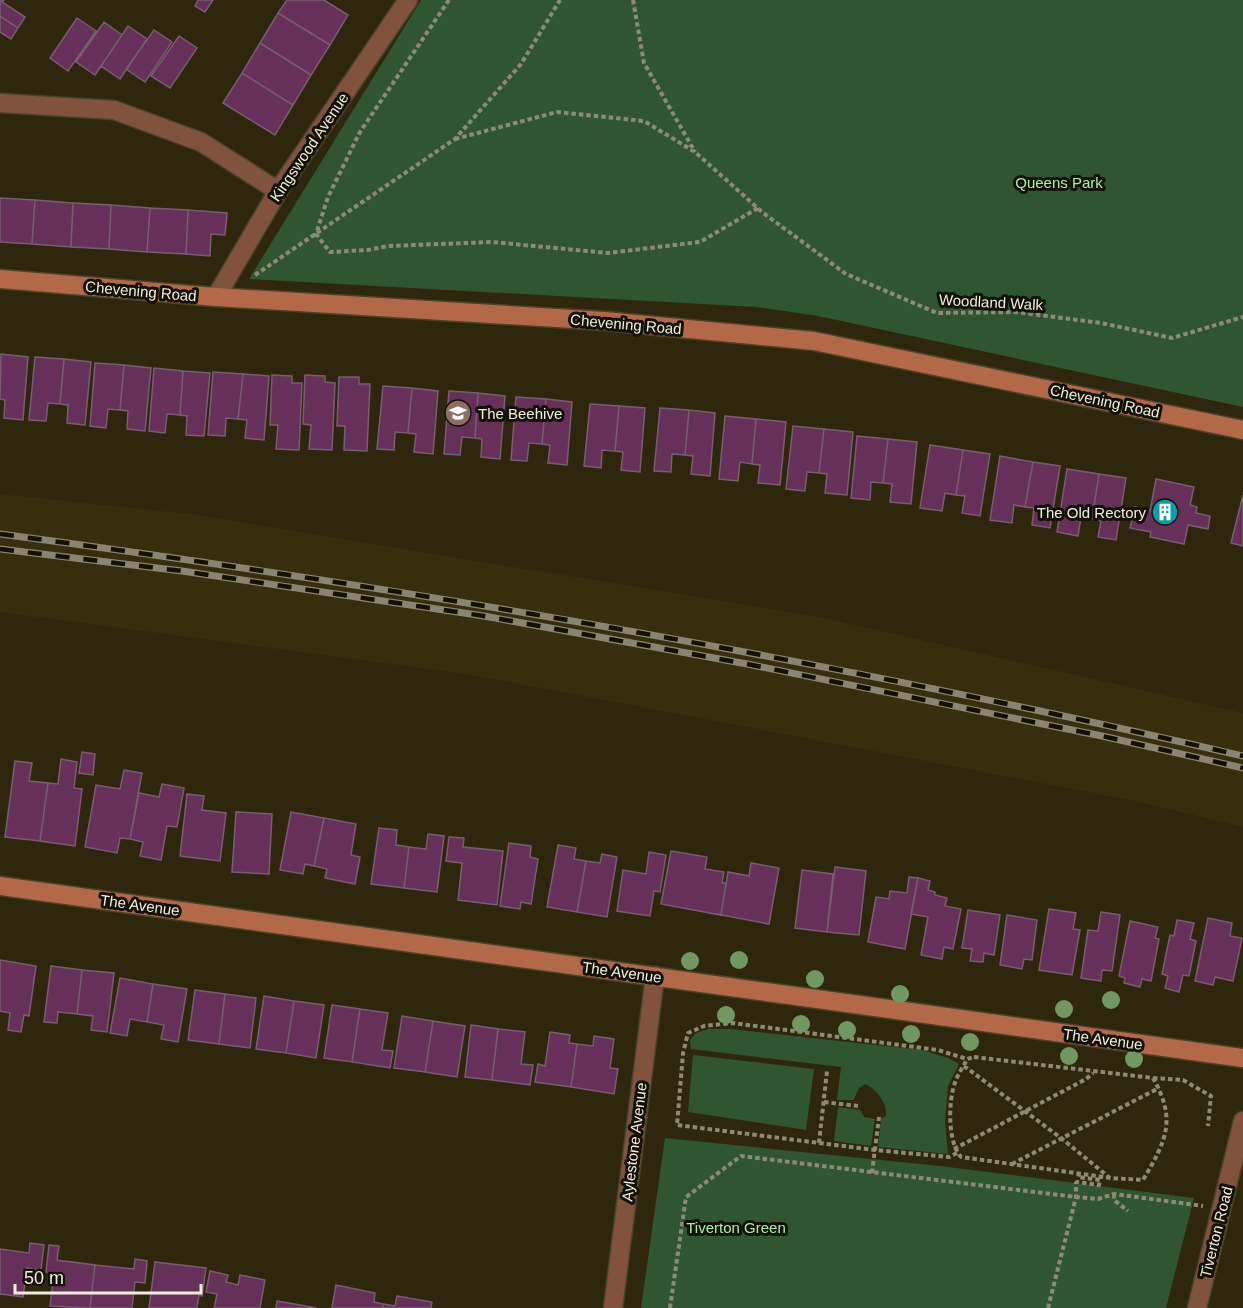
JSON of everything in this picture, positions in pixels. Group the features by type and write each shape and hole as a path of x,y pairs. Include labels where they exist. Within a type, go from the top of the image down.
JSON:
{"street":[{"name":"Kingswood Avenue","path":"216,297 279,191 403,2"},
{"path":"0,103 114,110 201,142 279,191"},
{"name":"Chevening Road","path":"0,279 216,297 605,321 814,342 1243,430"},
{"name":"The Avenue","path":"0,886 1243,1058"},
{"name":"Aylestone Avenue","path":"613,1308 655,976"},
{"name":"Tiverton Road","path":"1197,1308 1243,1121"}],"path":[{"path":"316,234 328,197 360,132 449,0"},
{"path":"249,279 455,139 521,64 560,0"},
{"path":"633,0 644,63 695,152"},
{"path":"455,139 557,112 644,121 695,152"},
{"name":"Woodland Walk","path":"695,152 760,210 846,274 937,313 1016,312 1101,323 1172,338 1243,317"},
{"path":"316,234 330,252 368,250 388,246 492,242 608,254 700,242 760,210"},
{"path":"1093,1072 1086,1079 1024,1111 949,1157 874,1150 677,1125 688,1033 704,1026 733,1023 938,1050 967,1059 974,1057 1093,1072 1183,1080 1211,1096 1208,1126"},
{"path":"967,1059 955,1081 951,1099 951,1121 956,1151 961,1157 1111,1178 1143,1180 1154,1162 1168,1127 1164,1100 1154,1078"},
{"path":"964,1066 1061,1137 1111,1178"},
{"path":"819,1143 827,1071"},
{"path":"1012,1164 1159,1088"},
{"path":"824,1102 858,1106"},
{"path":"872,1173 879,1117"},
{"path":"670,1308 686,1197 741,1156 1076,1197 1098,1199 1114,1194 1221,1209"},
{"path":"1048,1308 1076,1197 1077,1182 1099,1185 1100,1180 1078,1177 1079,1173"},
{"path":"1114,1194 1114,1200 1128,1211"}],"shaded area":[{"path":"0,494 190,514 820,617 1243,713 1243,827 1131,800 467,674 0,612"}],"green space":[{"name":"Queens Park","path":"421,0 1243,0 1243,407 818,316 756,307 249,279"},
{"path":"709,1029 730,1029 922,1050 948,1058 959,1064 948,1086 945,1122 948,1154 878,1147 881,1119 886,1116 883,1101 873,1089 865,1084 858,1089 854,1100 837,1100 841,1067 691,1049 690,1040 696,1033"},
{"path":"693,1055 814,1069 806,1130 688,1112"},
{"path":"838,1107 860,1110 864,1117 875,1119 871,1146 834,1141"},
{"name":"Tiverton Green","path":"665,1138 940,1166 1194,1198 1166,1308 641,1308"}],"building":[{"path":"0,0 4,0 2,2 25,17 18,28 0,16"},
{"path":"198,0 213,0 205,12 195,6"},
{"path":"287,0 324,0 348,15 330,45 278,13"},
{"path":"278,13 330,45 311,75 260,43"},
{"path":"0,16 18,28 11,39 0,32"},
{"path":"77,18 96,31 68,71 50,58"},
{"path":"104,22 122,35 95,75 76,62"},
{"path":"128,26 147,39 120,79 101,66"},
{"path":"154,30 172,42 145,82 126,69"},
{"path":"179,36 197,48 170,88 151,76"},
{"path":"260,43 311,75 293,105 242,73"},
{"path":"242,73 293,105 275,135 223,103"},
{"path":"0,198 35,200 32,244 0,242"},
{"path":"35,200 73,203 71,247 32,244"},
{"path":"73,203 111,205 109,249 71,247"},
{"path":"111,205 150,208 147,252 109,249"},
{"path":"150,208 188,210 186,254 147,252"},
{"path":"188,210 227,213 225,235 211,234 210,256 186,254"},
{"path":"1,354 28,357 23,420 4,418 5,400 0,399"},
{"path":"35,357 64,359 60,404 48,403 46,421 29,420"},
{"path":"64,359 91,362 85,425 67,423 68,405 60,404"},
{"path":"95,363 124,365 120,410 108,409 106,428 90,426"},
{"path":"124,365 151,368 145,431 127,429 128,411 120,410"},
{"path":"154,368 183,371 180,415 167,414 165,433 149,431"},
{"path":"183,371 210,373 204,436 186,435 187,416 180,415"},
{"path":"213,372 243,374 238,419 226,418 225,436 208,435"},
{"path":"243,374 269,376 264,440 245,438 247,420 238,419"},
{"path":"272,375 292,376 292,383 302,383 299,450 276,449 278,425 270,425"},
{"path":"305,375 325,376 325,382 335,383 332,450 309,449 311,425 303,424"},
{"path":"339,377 359,377 359,384 370,384 367,451 344,450 345,426 337,426"},
{"path":"383,386 412,388 408,433 395,432 394,450 377,449"},
{"path":"412,388 438,391 433,454 414,452 416,434 408,433"},
{"path":"449,391 478,393 475,438 462,437 460,455 444,454"},
{"path":"478,393 505,396 500,459 481,457 482,439 475,438"},
{"path":"516,397 546,399 542,444 529,443 527,461 511,460"},
{"path":"546,399 572,402 567,465 548,463 550,445 542,444"},
{"path":"590,404 619,406 615,451 602,450 601,468 584,466"},
{"path":"619,406 645,408 640,472 621,470 623,452 615,451"},
{"path":"660,408 689,410 685,455 672,454 671,472 654,471"},
{"path":"689,410 715,413 710,476 691,474 693,456 685,455"},
{"path":"725,416 756,419 752,464 740,462 738,481 719,479"},
{"path":"756,419 786,422 780,485 758,483 760,465 752,464"},
{"path":"793,426 824,429 819,473 807,472 805,491 786,489"},
{"path":"824,429 853,432 847,495 825,493 827,474 819,473"},
{"path":"857,436 888,439 883,483 871,482 870,500 851,498"},
{"path":"888,439 917,442 911,504 890,502 892,484 883,483"},
{"path":"930,445 963,450 956,495 945,493 942,511 920,508"},
{"path":"963,450 990,454 980,516 962,513 965,496 956,495"},
{"path":"1000,456 1033,462 1025,507 1014,505 1012,523 990,520"},
{"path":"1033,462 1060,466 1050,528 1032,525 1034,508 1025,507"},
{"path":"1067,469 1099,474 1092,519 1081,517 1078,536 1057,532"},
{"path":"1099,474 1126,478 1116,540 1098,537 1101,521 1092,519"},
{"name":"The Old Rectory","path":"1156,479 1194,487 1190,505 1197,507 1196,513 1210,516 1208,529 1188,525 1184,544 1150,537 1151,532 1130,528 1135,507 1150,511"},
{"path":"1243,495 1243,546 1231,543"},
{"path":"82,752 95,754 93,775 79,773"},
{"path":"61,759 77,762 74,788 82,789 75,846 40,841 48,783 58,784"},
{"path":"15,761 32,763 29,781 48,783 40,841 5,837"},
{"path":"124,770 142,773 130,839 120,838 117,853 85,847 96,785 120,789"},
{"path":"162,784 184,788 177,827 167,826 161,860 140,856 143,842 130,839 139,793 159,797"},
{"path":"187,794 204,796 202,810 226,813 220,861 180,856"},
{"path":"236,812 272,814 269,874 232,872"},
{"path":"291,812 324,818 314,866 305,864 303,874 280,870"},
{"path":"324,818 356,824 351,855 360,857 355,884 325,878 327,869 314,866"},
{"path":"379,828 397,830 396,845 409,847 404,888 371,884"},
{"path":"428,834 444,836 437,892 404,888 409,847 426,849"},
{"path":"449,837 464,838 463,847 503,851 497,905 458,900 462,863 446,861"},
{"path":"509,843 531,846 530,857 538,859 531,904 521,902 520,909 500,906"},
{"path":"558,845 576,848 574,859 586,861 577,912 547,907"},
{"path":"671,851 707,857 705,869 724,872 722,883 726,883 721,915 661,904"},
{"path":"649,852 666,855 660,892 654,891 650,916 617,911 623,870 646,874"},
{"path":"602,854 617,857 607,917 577,912 586,861 600,863"},
{"path":"751,863 779,868 769,924 721,915 728,872 749,876"},
{"path":"835,867 866,871 859,935 827,932"},
{"path":"802,870 833,874 827,932 795,928"},
{"path":"909,877 918,878 905,949 868,942 876,897 889,899 890,891 907,893"},
{"path":"918,878 930,881 928,890 935,892 935,895 947,898 945,906 961,909 953,949 944,947 942,959 921,955 928,917 911,914"},
{"path":"1049,909 1076,913 1073,929 1080,930 1072,975 1039,970"},
{"path":"968,910 1000,915 994,955 984,953 983,962 970,961 972,949 962,948"},
{"path":"1101,912 1120,915 1112,971 1102,970 1101,981 1081,978 1088,930 1098,931"},
{"path":"1007,915 1037,920 1032,960 1024,959 1022,969 1000,965"},
{"path":"1208,918 1232,923 1230,936 1242,938 1233,981 1215,977 1213,985 1195,981"},
{"path":"1177,920 1194,923 1190,939 1196,941 1189,976 1183,975 1179,992 1165,988 1168,976 1162,974 1170,935 1174,936"},
{"path":"1130,921 1158,927 1155,938 1159,939 1151,981 1142,979 1140,987 1124,983 1125,978 1119,976"},
{"path":"0,960 36,966 29,1016 24,1015 21,1032 8,1030 10,1013 0,1011"},
{"path":"51,966 82,970 77,1014 58,1012 57,1023 44,1022"},
{"path":"82,970 114,973 107,1032 91,1030 93,1016 77,1014"},
{"path":"120,978 153,984 147,1022 130,1019 127,1036 110,1033"},
{"path":"153,984 187,989 178,1042 161,1039 164,1025 147,1022"},
{"path":"195,990 225,994 219,1044 188,1040"},
{"path":"225,994 256,998 250,1048 219,1044"},
{"path":"264,996 294,1001 286,1053 256,1049"},
{"path":"294,1001 324,1005 316,1058 286,1053"},
{"path":"332,1005 360,1009 352,1062 324,1058"},
{"path":"360,1009 388,1013 382,1050 393,1051 390,1068 352,1062"},
{"path":"402,1016 433,1021 425,1072 394,1068"},
{"path":"433,1021 465,1026 457,1077 425,1072"},
{"path":"471,1025 498,1029 492,1080 465,1077"},
{"path":"498,1029 525,1032 521,1064 533,1065 530,1085 492,1080"},
{"path":"550,1032 570,1035 569,1043 577,1044 571,1087 535,1082 538,1064 545,1066"},
{"path":"594,1036 614,1039 610,1068 618,1069 614,1094 571,1087 577,1044 593,1046"},
{"path":"30,1243 44,1245 41,1270 27,1268 23,1297 0,1294 0,1249 29,1253"},
{"path":"49,1245 59,1246 57,1260 95,1265 90,1308 50,1306 54,1273 46,1272"},
{"path":"135,1259 147,1261 145,1283 135,1282 132,1308 90,1308 95,1265 134,1269"},
{"path":"155,1262 206,1268 202,1296 199,1295 197,1308 149,1308"},
{"path":"210,1271 228,1275 226,1282 238,1285 240,1275 265,1280 260,1308 214,1308 217,1294 206,1292"},
{"path":"336,1285 375,1293 374,1302 383,1304 383,1308 332,1308"},
{"path":"397,1296 432,1302 431,1308 383,1308 383,1304 395,1306"},
{"path":"277,1301 317,1308 276,1308"}],"railway":[{"path":"0,534 156,555 468,603 624,630 934,689 1243,756"},
{"path":"0,549 182,571 484,616 747,664 1102,736 1243,768"}],"place":[{"name":"The Beehive","path":"458,413"},
{"name":"The Old Rectory","path":"1165,512"}]}
